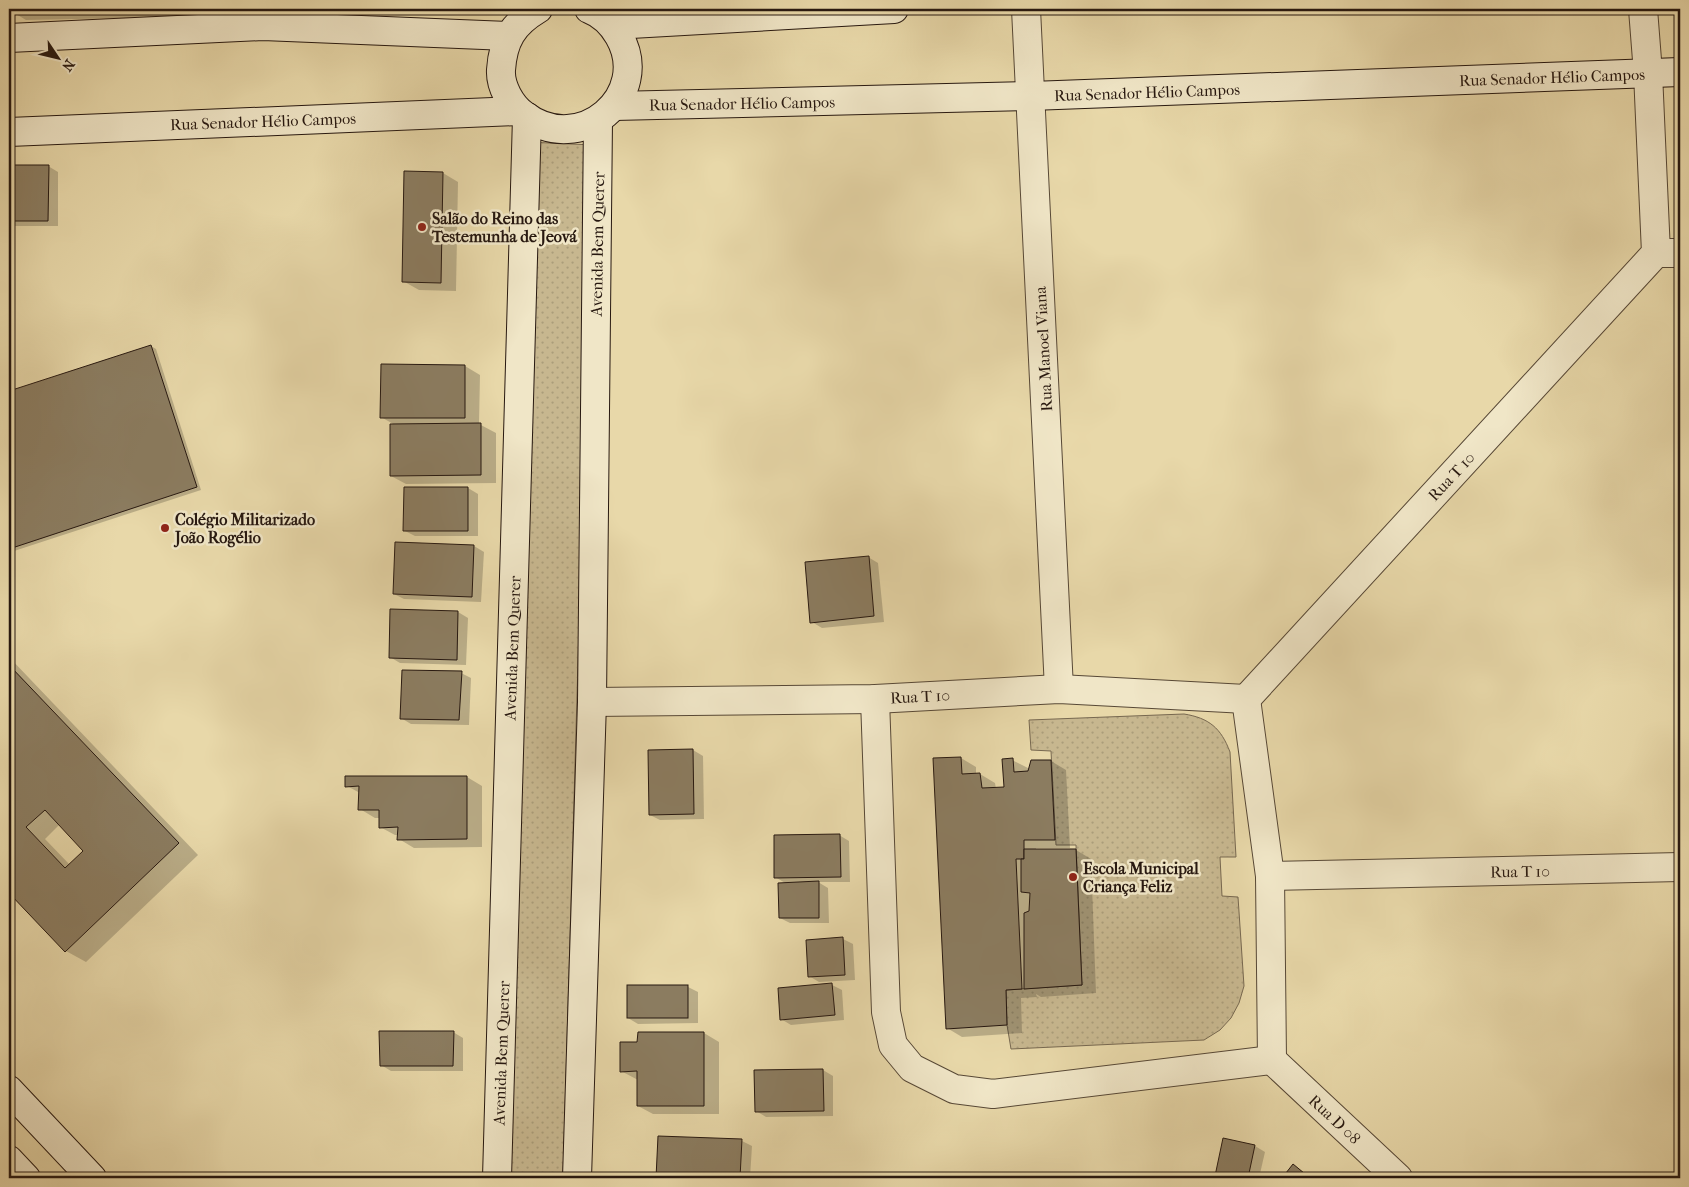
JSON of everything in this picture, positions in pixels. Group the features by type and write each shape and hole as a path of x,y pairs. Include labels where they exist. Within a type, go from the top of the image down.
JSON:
{"street":[{"path":"598,14 894,9"},
{"name":"Rua Manoel Viana","path":"1026,9 1059,689"},
{"name":"Rua T 10","path":"592,702 875,699 1059,689 1246,699 1668,253 1648,73 1643,9"},
{"path":"598,14 624,44 628,65 624,87 606,113"},
{"path":"9,38 253,18 522,18 502,55 501,75 507,94 522,114"},
{"name":"Rua Senador Hélio Campos","path":"9,132 522,114 535,123 556,130 578,128 606,113 1680,72"},
{"name":"Avenida Bem Querer","path":"577,1178 592,702 606,113"},
{"name":"Avenida Bem Querer","path":"497,1178 522,114"},
{"path":"875,699 886,1012 893,1045 912,1068 954,1089 993,1094 1272,1060 1270,876 1246,699"},
{"name":"Rua T 10","path":"1270,876 1680,867"},
{"name":"Rua D 08","path":"1272,1060 1398,1178"},
{"path":"9,1090 92,1178"},
{"path":"9,1160 26,1178"}],"shaded area":[{"path":"528,142 593,145 563,1178 507,1178"},
{"path":"1184,714 1207,721 1218,730 1223,736 1230,752 1236,857 1220,857 1222,896 1238,897 1244,986 1239,1003 1231,1018 1220,1030 1204,1040 1011,1049 1007,1025 1006,990 1082,985 1076,845 1056,845 1051,751 1031,750 1029,720"}],"building":[{"path":"9,9 78,9 78,11 10,12"},
{"path":"78,9 163,9 78,11"},
{"path":"9,165 49,165 48,221 9,221"},
{"name":"Salão do Reino das Testemunha de Jeová","path":"404,171 443,172 441,283 402,282"},
{"path":"151,345 197,487 9,549 9,391"},
{"path":"381,364 465,365 465,418 380,418"},
{"path":"481,423 481,475 390,476 390,424"},
{"path":"404,487 468,487 468,531 403,531"},
{"path":"395,542 474,545 472,597 393,594"},
{"path":"869,556 874,616 810,623 805,562"},
{"path":"390,609 458,611 457,660 389,658"},
{"path":"9,665 179,843 65,952 9,893","holes":["45,810 83,851 65,868 26,827"]},
{"path":"402,670 462,671 459,720 400,719"},
{"path":"693,749 694,814 649,815 648,750"},
{"path":"961,757 962,774 980,773 982,788 1004,787 1002,759 1013,758 1014,772 1028,771 1031,760 1051,760 1055,840 1024,840 1024,859 1016,859 1022,989 1006,990 1007,1025 946,1029 933,758"},
{"path":"345,776 467,776 467,839 397,840 398,827 379,828 379,810 358,810 359,786 345,787"},
{"path":"840,834 841,877 774,878 774,835"},
{"path":"1024,849 1076,849 1082,985 1024,989 1024,913 1029,911 1030,893 1021,892 1021,859 1024,859"},
{"path":"819,881 819,918 779,918 778,883"},
{"path":"843,937 845,975 808,977 806,940"},
{"path":"832,983 835,1015 780,1020 778,988"},
{"path":"627,985 688,985 688,1018 627,1018"},
{"path":"379,1031 454,1031 453,1066 380,1066"},
{"path":"638,1032 704,1032 704,1106 637,1106 637,1071 620,1072 620,1042 637,1042"},
{"path":"823,1069 824,1111 755,1112 754,1070"},
{"path":"658,1136 742,1139 740,1178 656,1178"},
{"path":"1223,1138 1255,1145 1248,1178 1215,1176"},
{"path":"1293,1164 1310,1178 1282,1178"}],"place":[{"name":"Salão do Reino das Testemunha de Jeová","path":"422,227"},
{"name":"Colégio Militarizado João Rogélio","path":"165,528"},
{"name":"Escola Municipal Criança Feliz","path":"1073,877"}]}
